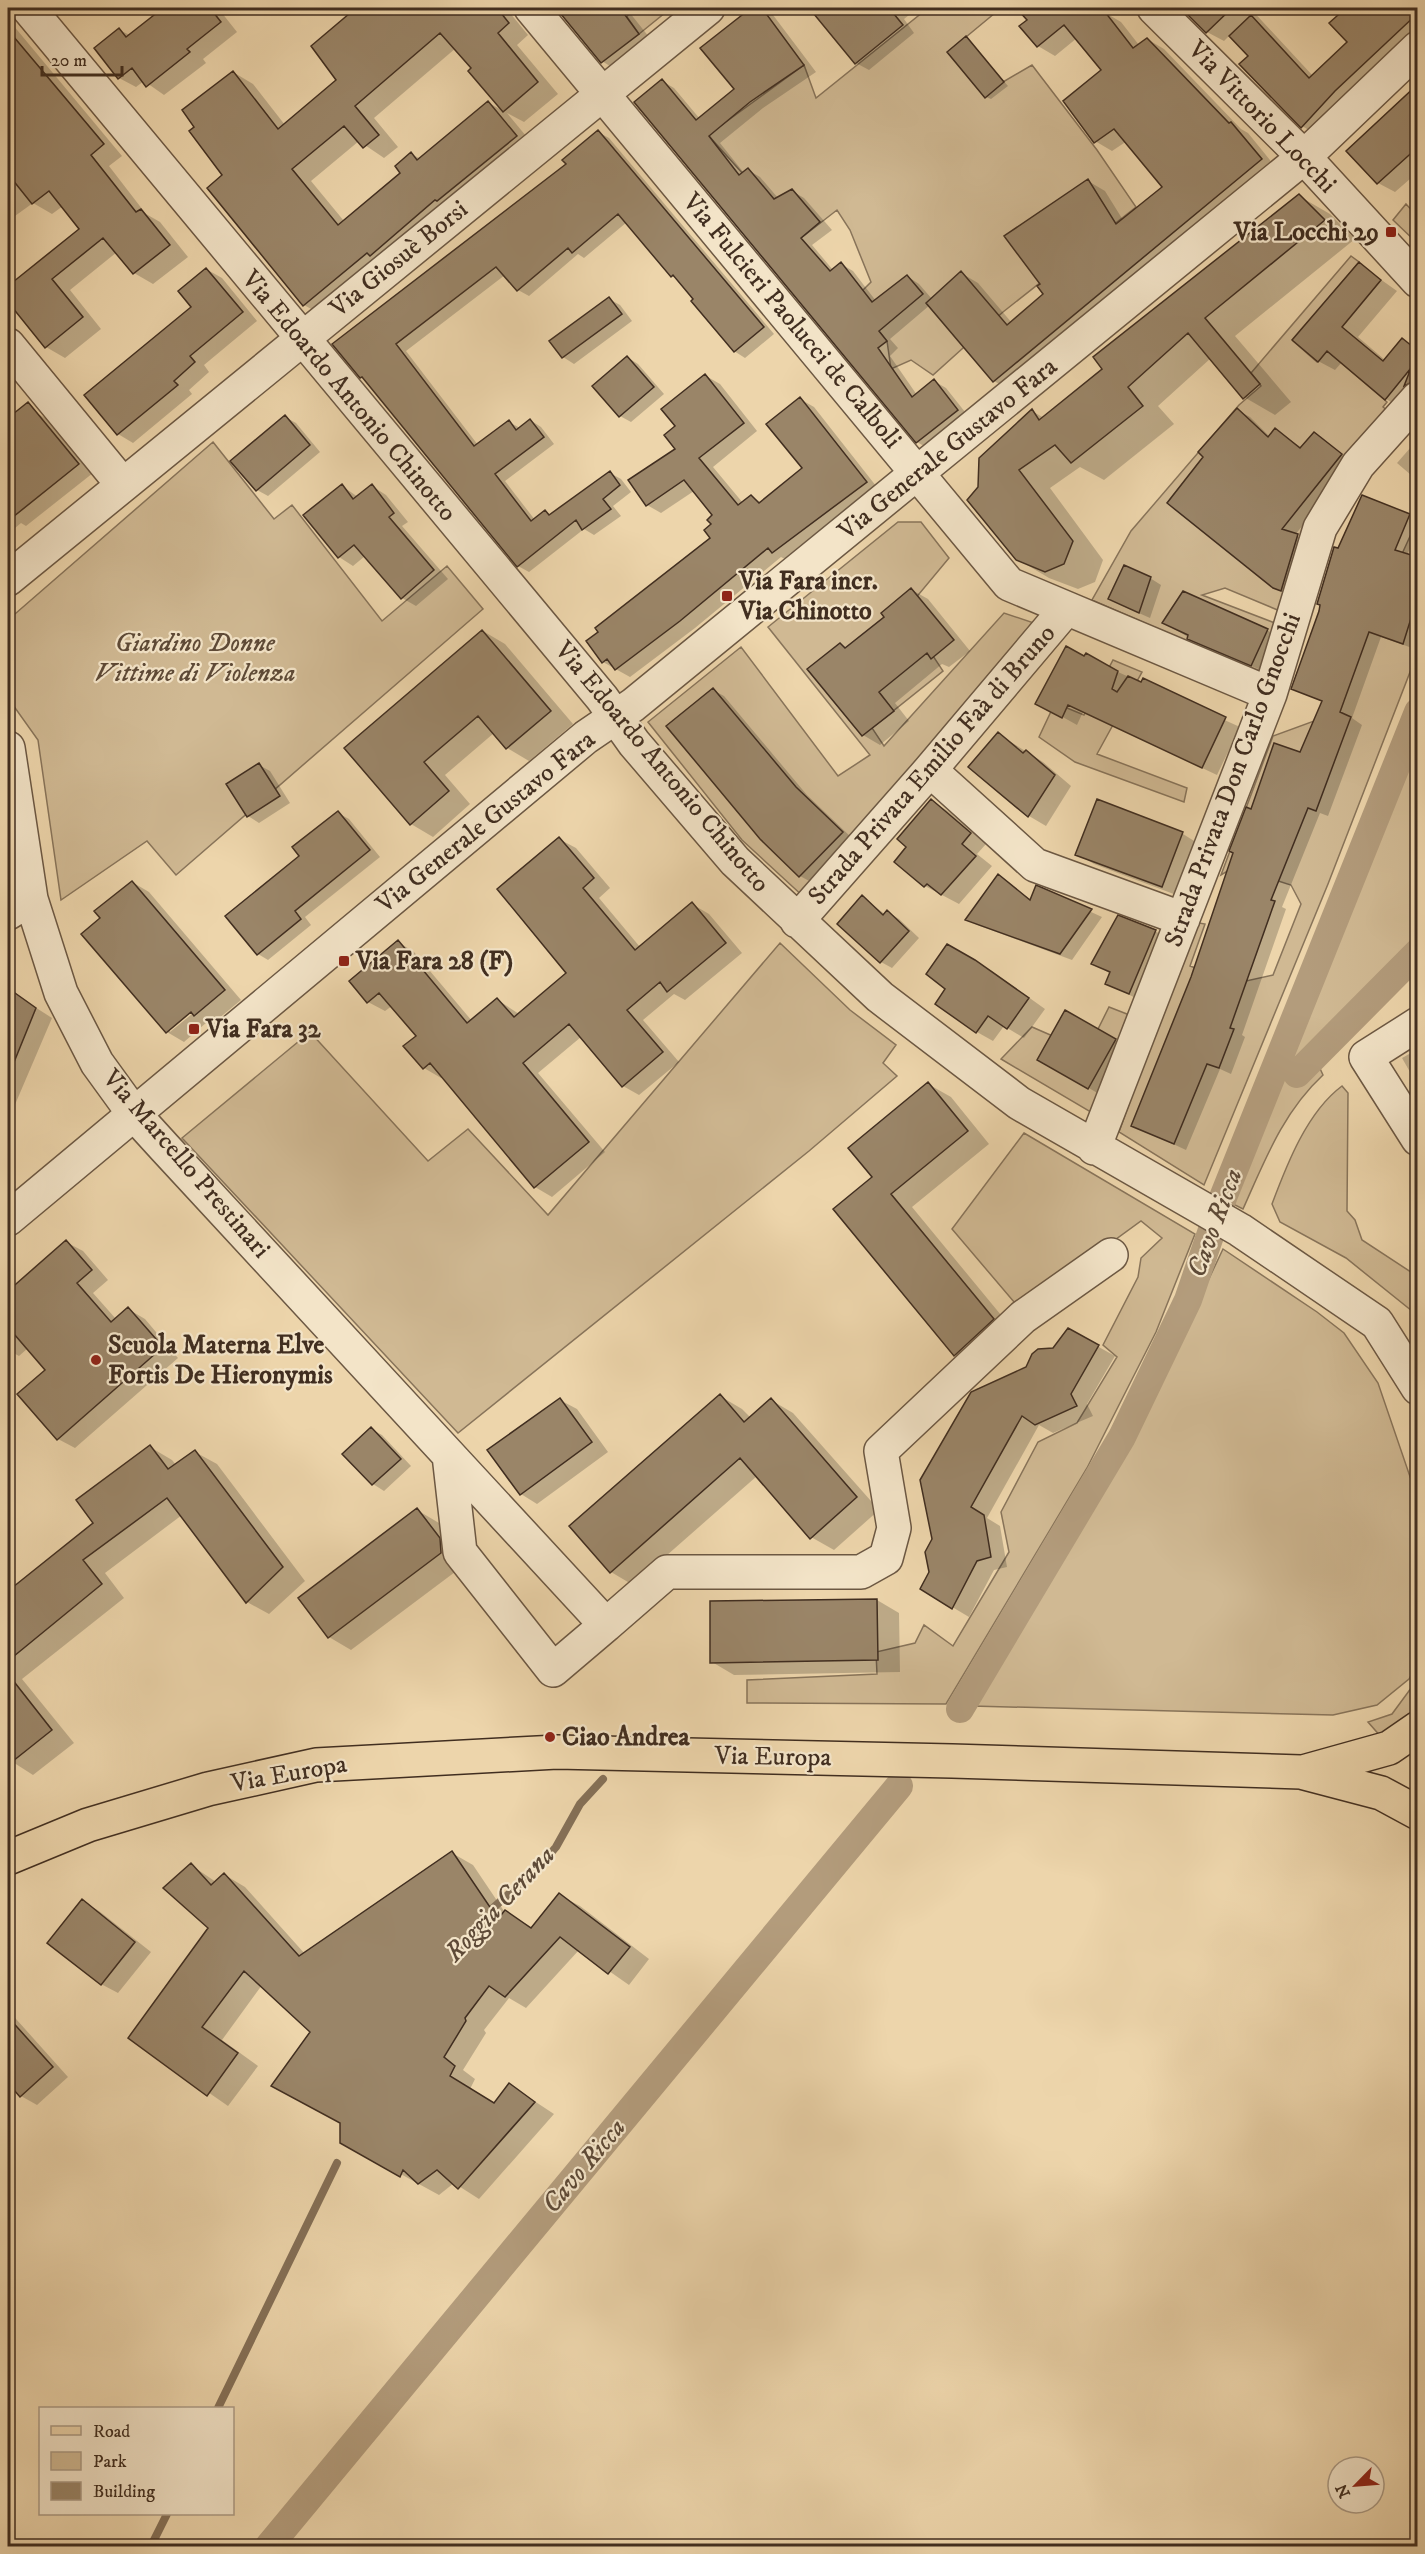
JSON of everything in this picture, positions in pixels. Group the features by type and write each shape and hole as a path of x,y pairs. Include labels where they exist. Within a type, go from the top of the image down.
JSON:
{"main road":[{"name":"Via Europa","path":"1301,1773 1389,1748 1418,1728"},
{"name":"Via Europa","path":"8,1858 88,1825 208,1789 316,1765 557,1752 952,1761 1301,1773 1381,1793 1418,1813"}],"street":[{"name":"Via Edoardo Antonio Chinotto","path":"28,8 735,861 880,997 1019,1103 1240,1230 1377,1323 1418,1388"},
{"name":"Via Fulcieri Paolucci de Calboli","path":"531,8 1010,584 1270,694"},
{"name":"Via Giosuè Borsi","path":"8,579 300,338 708,8"},
{"name":"Via Vittorio Locchi","path":"1154,8 1304,158 1418,281"},
{"name":"Via Generale Gustavo Fara","path":"8,1219 576,745 615,717 918,473 1304,158 1418,48"},
{"path":"8,345 123,484"},
{"name":"Strada Privata Don Carlo Gnocchi","path":"1094,1148 1270,694 1320,528 1358,465 1418,398"},
{"name":"Strada Privata Emilio Faà di Bruno","path":"797,921 930,770 1066,609"},
{"name":"Via Marcello Prestinari","path":"8,748 19,906 97,1063 134,1114 606,1624"},
{"path":"930,770 1035,865 1183,920"},
{"path":"1418,1024 1366,1057 1418,1139"},
{"path":"449,1455 460,1551 553,1670 667,1572 861,1572 886,1558 894,1528 881,1451 1023,1317 1111,1254"}],"green space":[{"path":"632,8 671,8 639,34 627,17"},
{"path":"928,8 1001,8 966,37 1003,82 1032,65 1097,150 1136,207 1003,312 933,375 911,360 891,369 887,341 853,300 871,282 850,230 837,210 801,238 708,135 804,65 816,98"},
{"path":"1406,204 1417,216 1417,243 1393,220"},
{"path":"1351,256 1359,262 1293,341 1317,362 1327,351 1387,402 1383,407 1393,415 1280,611 1225,588 1202,595 1280,625 1259,673 1092,600 1131,531 1239,405 1261,386 1251,373"},
{"name":"Giardino Donne Vittime di Violenza","path":"213,442 274,519 292,505 382,621 447,566 483,609 176,875 147,841 61,900 38,740 8,698 8,620"},
{"path":"1417,521 1417,654 1328,884 1204,1185 1119,1132 1194,922 1205,924 1190,966 1237,983 1273,975 1301,904 1291,885 1234,867 1221,875 1273,736 1328,716"},
{"path":"898,522 921,522 949,558 904,612 943,671 872,728 884,746 1004,613 1037,624 806,899 742,840 648,722 741,647 838,776 870,755 768,627"},
{"path":"1113,660 1142,672 1097,754 1187,788 1184,802 1075,762 1039,737 1055,703 1084,715"},
{"path":"1417,744 1417,940 1311,1049 1323,1075 1309,1089 1286,1121 1267,1155 1243,1209 1231,1203 1287,1072"},
{"path":"780,943 850,1010 896,1045 883,1063 897,1076 809,1151 458,1433 182,1138 310,1032 428,1161 468,1129 548,1215"},
{"path":"1109,1007 1132,1016 1094,1114 1001,1059 1032,1027 1087,1051"},
{"path":"1342,1086 1348,1093 1347,1211 1355,1220 1362,1240 1417,1276 1417,1315 1346,1258 1280,1222 1272,1204 1284,1172 1308,1124 1318,1110"},
{"path":"1024,1133 1195,1234 1156,1332 1087,1468 946,1704 747,1703 747,1680 877,1674 876,1652 915,1643 924,1625 953,1646 1009,1552 1001,1512 1038,1442 1077,1423 1117,1357 1103,1345 1138,1277 1141,1258 1162,1238 1141,1221 1020,1309 952,1229"},
{"path":"1223,1249 1317,1312 1344,1333 1378,1383 1417,1497 1417,1665 1409,1679 1377,1705 1333,1715 972,1706 1075,1540 1149,1405"},
{"path":"1417,1680 1417,1713 1382,1738 1368,1722 1392,1714"}],"building":[{"path":"163,8 210,8 221,22 187,49 190,52 146,87 132,68 118,79 94,48 119,28 126,37"},
{"path":"356,8 497,8 509,23 498,33 538,82 503,112 468,71 471,68 440,33 355,106 379,135 363,148 344,126 292,169 338,225 400,173 395,166 411,152 417,160 488,101 517,136 437,201 435,200 370,256 367,253 303,306 207,188 222,175 189,131 194,127 182,110 233,71 278,129 336,80 311,46"},
{"path":"556,8 620,8 639,34 601,63"},
{"path":"751,8 762,8 804,65 750,102 709,136 739,175 748,168 774,199 792,189 820,222 801,238 830,271 841,262 872,302 907,275 923,294 879,331 887,341 878,348 912,397 934,379 958,410 916,443 634,102 662,79 696,120 734,89 700,48"},
{"path":"809,8 889,8 903,25 855,64"},
{"path":"1016,8 1102,8 1133,48 1147,38 1229,123 1231,122 1262,159 993,382 926,303 961,271 1007,325 1043,294 1037,286 1040,284 1004,236 1088,179 1116,224 1162,187 1114,129 1094,143 1063,101 1101,70 1064,25 1037,47 1019,26 1027,20"},
{"path":"1181,8 1232,8 1206,33"},
{"path":"1346,8 1418,8 1418,13 1335,91 1301,128 1239,64 1248,56 1229,36 1251,15 1309,78 1347,42 1329,23"},
{"path":"8,30 104,144 91,155 136,212 141,209 170,245 133,274 103,238 52,279 83,317 45,348 8,302 8,286 79,229 49,191 32,204 8,174"},
{"path":"966,36 1004,82 985,98 947,52"},
{"path":"1418,84 1418,147 1377,184 1346,151"},
{"path":"598,130 764,327 734,352 691,301 693,299 673,275 671,277 618,214 572,253 568,248 517,291 496,267 396,344 474,446 509,420 516,430 530,419 544,437 495,474 531,521 545,510 549,515 610,471 620,485 603,499 611,509 582,530 576,520 517,567 362,377 360,378 332,344 566,164 562,160"},
{"path":"1299,194 1325,220 1205,318 1260,384 1243,399 1188,333 1128,387 1143,406 1071,463 1055,445 1019,470 1073,541 1064,564 1045,572 1016,560 967,500 978,487 979,458 1032,409 1039,420 1102,369 1093,357"},
{"path":"1359,262 1381,280 1342,327 1383,361 1402,338 1418,351 1418,380 1404,386 1411,368 1385,400 1327,351 1318,362 1292,340"},
{"path":"206,268 243,312 190,356 195,362 174,381 178,385 117,435 84,395 191,307 178,291"},
{"path":"609,297 622,314 562,358 549,341"},
{"path":"627,356 654,387 619,417 592,386"},
{"path":"705,374 744,423 699,458 738,505 751,495 759,503 802,468 766,424 800,397 867,482 772,553 768,548 680,621 615,670 607,659 602,663 586,641 598,632 595,628 710,538 704,530 711,524 707,520 712,515 684,480 646,506 628,480 675,449 664,435 675,426 661,409"},
{"path":"28,402 79,464 8,521 8,418"},
{"path":"1237,408 1268,437 1275,428 1300,448 1314,432 1342,454 1282,529 1298,534 1281,591 1273,588 1167,503 1203,457 1198,452"},
{"path":"285,415 310,445 256,491 230,461"},
{"path":"342,484 353,499 372,484 394,513 389,517 434,570 401,599 354,545 338,558 303,515"},
{"path":"1362,495 1410,514 1395,550 1418,557 1418,596 1403,644 1369,632 1340,712 1351,717 1316,811 1308,808 1271,900 1275,901 1230,1028 1234,1029 1219,1068 1207,1064 1174,1144 1131,1126 1191,977 1233,853 1229,851 1246,807 1251,809 1274,743 1300,752 1322,701 1291,689 1319,611 1320,605 1317,604 1334,547 1338,548"},
{"path":"1124,565 1151,577 1139,613 1108,599"},
{"path":"911,588 954,640 931,659 927,653 879,692 894,711 862,736 807,669 840,643 845,648 884,617 881,613"},
{"path":"1183,591 1268,629 1251,666 1187,639 1188,635 1162,623"},
{"path":"482,630 551,711 506,749 478,716 424,762 449,791 410,825 344,748"},
{"path":"1066,646 1084,656 1086,653 1118,671 1112,689 1117,692 1128,676 1141,682 1143,678 1226,717 1202,768 1068,705 1062,718 1035,704"},
{"path":"713,688 796,787 843,832 799,877 760,839 666,726"},
{"path":"998,732 1023,753 1026,750 1055,775 1028,817 968,767"},
{"path":"259,763 280,796 247,817 226,784"},
{"path":"931,799 971,833 962,844 976,856 941,895 927,884 924,887 894,862 906,847 897,839"},
{"path":"1097,799 1183,832 1162,887 1075,855"},
{"path":"338,811 370,850 295,911 301,919 257,955 225,916 299,856 292,847"},
{"path":"559,837 594,878 583,888 635,950 692,902 726,943 667,992 660,982 627,1010 663,1052 622,1087 569,1024 523,1063 589,1142 534,1188 430,1063 423,1069 403,1046 416,1036 379,993 367,1003 349,981 398,940 467,1023 497,998 514,1017 566,973 497,889"},
{"path":"998,874 1030,900 1036,885 1092,909 1060,954 965,920"},
{"path":"132,881 225,990 194,1016 191,1012 166,1033 81,934 100,918 94,911"},
{"path":"862,895 883,915 887,910 909,931 880,963 837,924"},
{"path":"1118,915 1156,930 1129,994 1105,984 1110,972 1091,964"},
{"path":"947,944 975,960 1029,998 1007,1029 988,1016 976,1033 935,1004 945,989 926,974"},
{"path":"8,988 36,1008 8,1077"},
{"path":"1065,1010 1116,1039 1088,1089 1037,1060"},
{"path":"928,1082 968,1131 891,1194 994,1319 954,1356 833,1209 872,1177 848,1148"},
{"path":"66,1240 92,1270 77,1283 111,1322 128,1307 163,1347 57,1440 17,1394 45,1370 8,1327 8,1291"},
{"path":"1068,1328 1099,1345 1071,1394 1077,1406 1035,1425 1022,1416 971,1507 984,1515 991,1557 977,1561 952,1609 920,1589 929,1572 925,1552 932,1539 920,1480 971,1392 1026,1367 1032,1354 1038,1349 1053,1348"},
{"path":"720,1394 744,1422 771,1398 857,1497 810,1539 740,1458 610,1573 569,1526"},
{"path":"560,1398 592,1442 520,1495 487,1450"},
{"path":"371,1427 401,1459 372,1485 342,1454"},
{"path":"150,1445 168,1469 195,1450 283,1567 246,1603 167,1498 83,1560 102,1584 8,1661 8,1591 93,1523 76,1500"},
{"path":"417,1508 440,1538 441,1553 328,1638 298,1598"},
{"path":"877,1599 878,1660 710,1663 710,1601"},
{"path":"8,1674 52,1730 8,1765"},
{"path":"452,1851 498,1919 505,1910 531,1928 559,1893 630,1947 608,1974 560,1937 505,1997 489,1986 465,2018 466,2021 444,2057 455,2066 450,2076 494,2103 509,2083 535,2102 458,2189 437,2170 418,2184 403,2170 400,2177 340,2143 340,2123 271,2086 310,2032 244,1971 202,2027 238,2053 207,2096 128,2038 208,1928 163,1888 191,1863 211,1885 224,1873 299,1956"},
{"path":"82,1899 135,1942 101,1985 47,1943"},
{"path":"8,2017 53,2067 20,2097 8,2083"}],"waterway":[{"name":"Cavo Ricca","path":"960,1709 1122,1437 1188,1300 1224,1195 1418,712"},
{"name":"Roggia Cerana","path":"1297,1074 1418,952"},
{"name":"Roggia Cerana","path":"484,1916 538,1868 556,1847 580,1804 603,1779"},
{"name":"Cavo Ricca","path":"269,2546 899,1786"},
{"name":"Roggia Cerana","path":"218,2407 337,2163"},
{"name":"Roggia Cerana","path":"151,2546 166,2515"}],"place":[{"name":"Via Locchi 29","path":"1391,232"},
{"name":"Via Fara incr. Via Chinotto","path":"727,596"},
{"name":"Via Fara 28 (F)","path":"344,961"},
{"name":"Via Fara 32","path":"194,1029"},
{"name":"Scuola Materna Elve Fortis De Hieronymis","path":"96,1360"},
{"name":"Ciao Andrea","path":"550,1737"}]}
